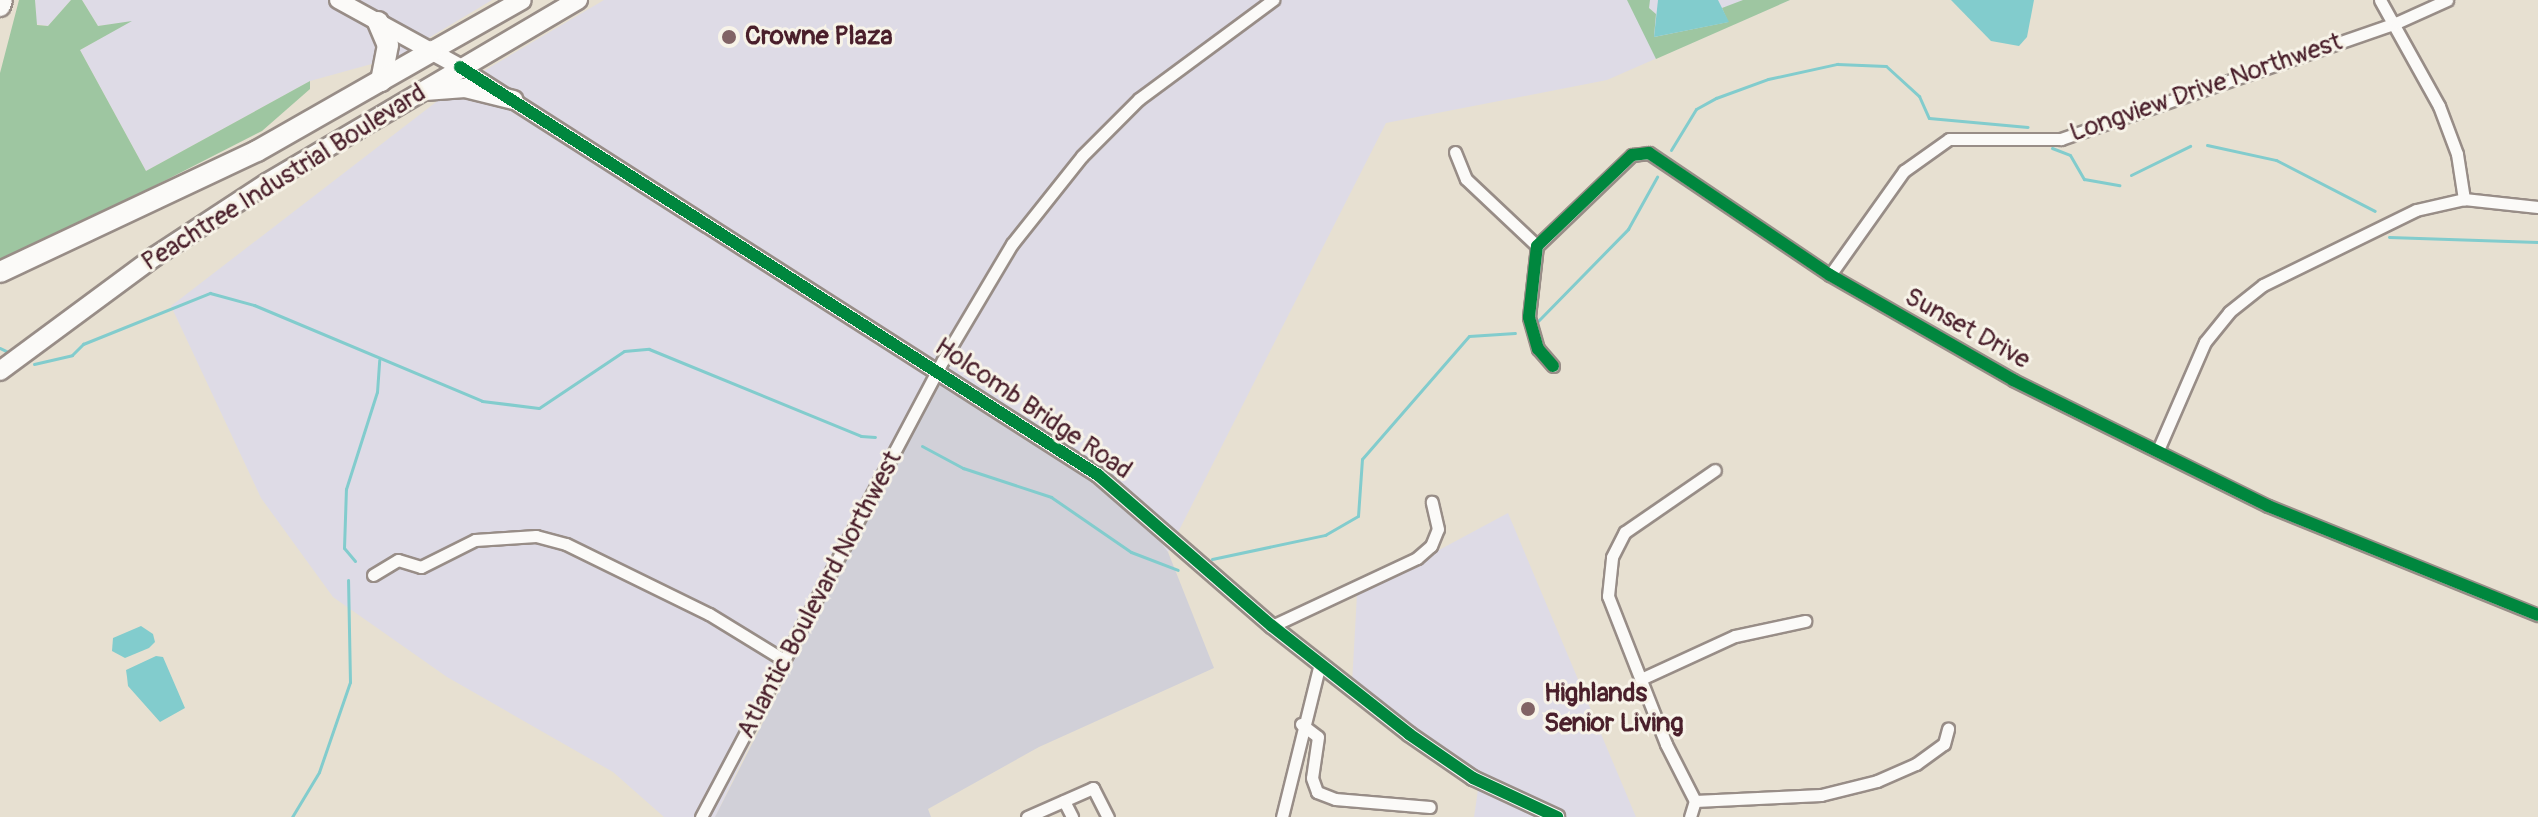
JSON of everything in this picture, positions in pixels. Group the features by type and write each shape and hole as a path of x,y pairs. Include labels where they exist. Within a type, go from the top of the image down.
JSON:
{"highway":[{"path":"0,6 2,0"},
{"name":"Peachtree Industrial Boulevard","path":"0,272 257,151 522,0"},
{"name":"Peachtree Industrial Boulevard","path":"0,371 180,240 418,92 578,0"},
{"path":"378,22 388,45 381,81"},
{"path":"418,92 465,88 514,100"}],"main road":[{"name":"Holcomb Bridge Road","path":"338,0 460,67"}],"street":[{"name":"Atlantic Boulevard Northwest","path":"701,817 937,372 1012,244 1082,156 1139,99 1273,0"},
{"path":"2380,0 2396,23 2439,106 2457,154 2464,199"},
{"name":"Longview Drive Northwest","path":"1830,275 1904,171 1949,139 2061,139 2396,23 2447,0"},
{"name":"Holcomb Bridge Road","path":"460,67 1098,475 1272,626 1457,768 1557,817"},
{"path":"1455,152 1466,179 1537,246 1529,317 1538,349 1553,366"},
{"name":"Sunset Drive","path":"1537,246 1632,155 1649,153 1830,275 1930,337 2268,506 2538,615"},
{"path":"2158,450 2205,342 2229,312 2263,285 2327,249 2416,210 2464,199 2538,207"},
{"path":"1690,817 1695,801 1608,596 1612,557 1625,532 1715,470"},
{"path":"1272,626 1417,558 1431,546 1438,529 1432,502"},
{"path":"373,575 398,560 421,567 475,540 536,536 566,544 709,614 784,660"},
{"path":"1641,679 1735,636 1805,621"},
{"path":"1282,817 1301,724 1320,663"},
{"path":"1301,724 1318,737 1312,778 1317,792 1335,799 1430,807"},
{"path":"1695,801 1821,795 1877,781 1916,764 1944,744 1948,729"},
{"path":"1027,817 1093,788 1108,817"},
{"path":"1064,801 1072,817"}],"shaded area":[{"path":"35,0 71,0 48,26 36,24"},
{"path":"82,0 492,0 397,57 310,81 146,171 80,50 129,22 98,26"},
{"path":"604,0 1790,0 1607,80 1386,123 1168,552 1112,479 783,675 715,817 664,817 613,772 447,677 333,597 261,498 171,306 453,89"},
{"path":"941,371 1112,479 1168,552 1214,668 1039,747 928,809 931,817 715,817"},
{"path":"1508,513 1636,817 1474,817 1480,776 1352,684 1357,594"}],"green space":[{"path":"19,0 35,0 37,25 48,26 71,0 82,0 98,26 132,21 80,50 146,171 310,81 310,89 262,131 0,265 0,73"},
{"path":"1627,0 1650,0 1649,8 1656,14 1654,37 1728,22 1722,8 1743,0 1790,0 1656,59"}],"water":[{"path":"1658,0 1718,0 1729,22 1654,37"},
{"path":"1951,0 2034,0 2027,37 2019,46 1991,41"},
{"path":"141,626 153,634 155,642 149,648 125,658 112,651 113,638"},
{"path":"156,656 163,657 185,708 160,722 128,686 126,670"}],"waterway":[{"path":"1671,150 1696,109 1716,98 1768,79 1837,64 1886,66 1919,96 1929,118 2028,127"},
{"path":"2207,145 2276,160 2375,211"},
{"path":"2131,175 2190,146"},
{"path":"2052,148 2070,155 2084,179 2119,185"},
{"path":"1538,321 1628,229 1657,177"},
{"path":"2389,237 2538,242"},
{"path":"34,364 72,355 83,344 210,293 254,305 482,401 539,408 624,351 649,349 861,436 875,437"},
{"path":"1212,559 1325,535 1358,516 1362,459 1469,336 1515,333"},
{"path":"0,348 6,351"},
{"path":"355,561 344,548 346,489 377,392 379,360"},
{"path":"922,446 963,468 1051,497 1131,552 1178,570"},
{"path":"292,817 319,772 350,682 348,580"}],"cycle path":[{"path":"460,67 1098,475 1272,626 1409,734 1473,778 1557,817"},
{"path":"1553,366 1538,349 1529,317 1537,246 1632,155 1649,153 1830,275 2013,380 2268,506 2538,615"}],"place":[{"name":"Crowne Plaza","path":"729,37"},
{"name":"Highlands Senior Living","path":"1528,709"}]}
